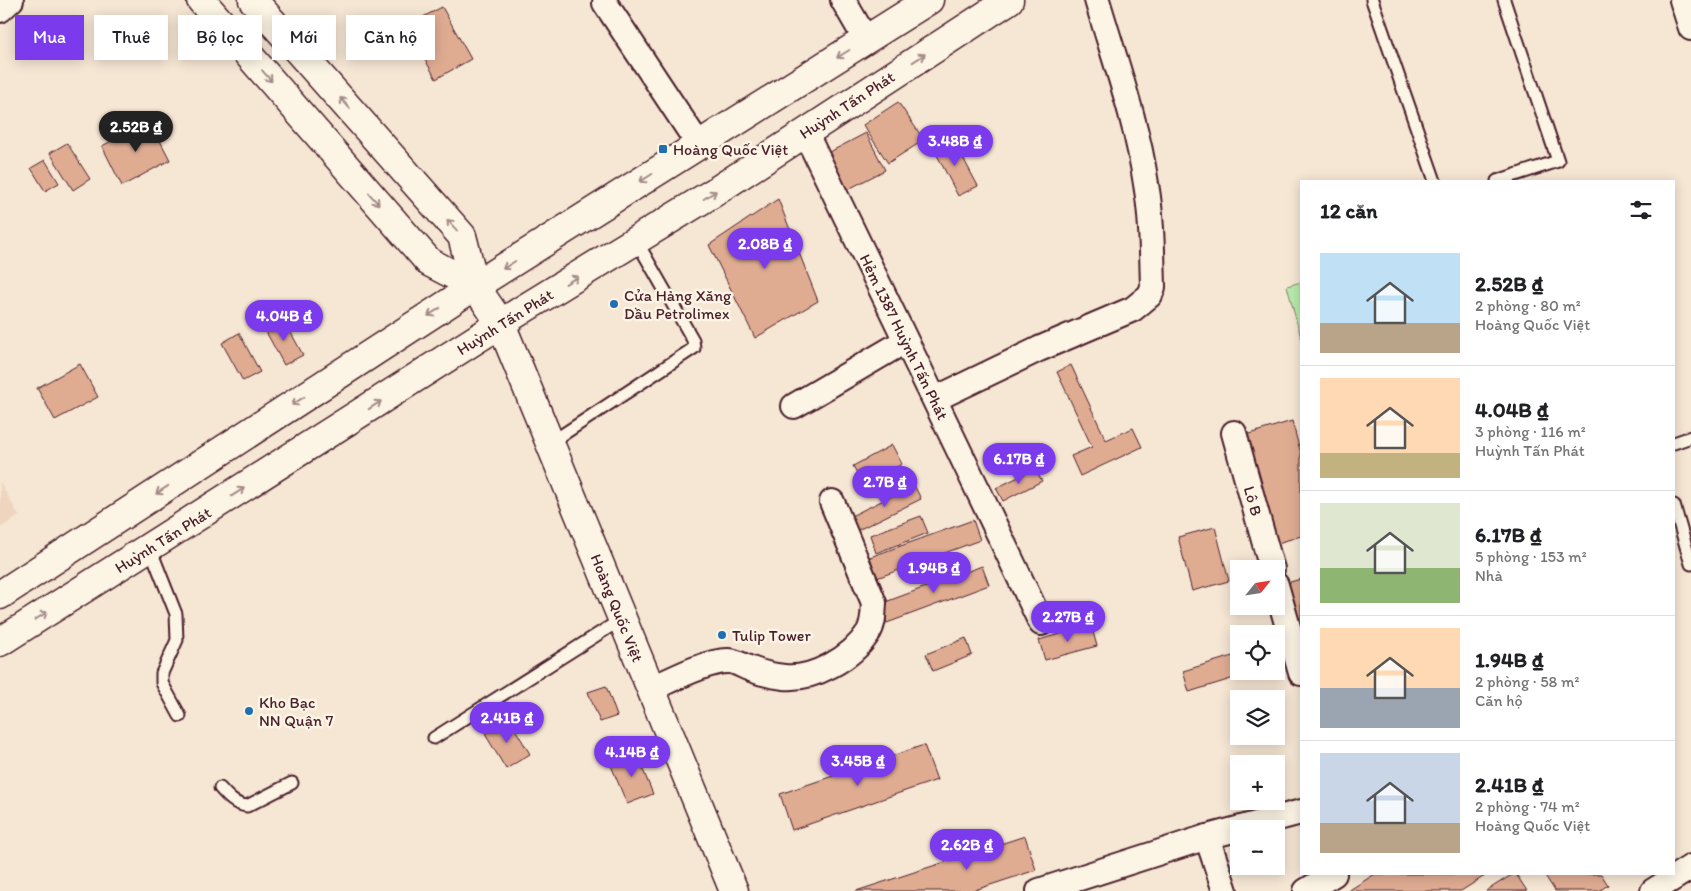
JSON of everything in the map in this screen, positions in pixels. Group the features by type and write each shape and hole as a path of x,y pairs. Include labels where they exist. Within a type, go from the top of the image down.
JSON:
{"main road":[{"path":"201,0 429,262 475,286"},
{"path":"253,0 462,236 475,286"},
{"path":"0,595 475,286 928,0"},
{"name":"Huỳnh Tấn Phát","path":"0,642 636,240 1008,0"},
{"name":"Hoàng Quốc Việt","path":"475,286 501,324 734,891"}],"street":[{"path":"0,10 11,0"},
{"path":"843,0 866,40"},
{"path":"935,399 1039,349 1133,309 1150,295 1153,287 1152,228 1146,184 1129,108 1097,0"},
{"path":"1682,0 1691,28"},
{"path":"605,3 699,145"},
{"name":"Hẻm 1387 Huỳnh Tấn Phát","path":"805,132 905,341 935,399 1041,623"},
{"path":"794,406 905,341"},
{"name":"Lô B","path":"1234,433 1269,560"},
{"path":"650,688 717,662 731,661 752,670 784,677 809,676 829,667 852,650 868,633 873,621 874,604 832,502"},
{"path":"1285,615 1300,669"},
{"path":"1039,891 1207,838 1300,812"},
{"path":"1207,838 1225,891"},
{"path":"1306,891 1332,875"},
{"path":"1653,891 1682,879"}],"lane":[{"path":"1372,0 1435,180"},
{"path":"1500,180 1558,161 1504,0"},
{"path":"550,443 694,348 693,340 636,240"},
{"path":"1675,443 1691,437"},
{"path":"1675,508 1691,564"},
{"path":"150,548 176,614 177,640 162,673 162,682 180,716"},
{"path":"434,738 622,619"},
{"path":"220,788 240,806 247,806 292,783"}],"shaded area":[{"path":"0,482 19,516 0,528"}],"green space":[{"path":"1300,282 1300,334 1287,286"}],"building":[{"path":"442,7 471,59 436,79 425,60 435,60 435,15 427,15"},
{"path":"898,102 924,140 888,163 863,125"},
{"path":"150,121 170,160 122,186 102,146"},
{"path":"866,133 885,170 843,192 824,155"},
{"path":"952,137 978,186 958,196 933,147"},
{"path":"67,143 90,179 73,190 50,153"},
{"path":"45,160 59,183 45,191 31,168"},
{"path":"778,199 818,301 755,338 709,245"},
{"path":"283,318 303,355 284,365 264,328"},
{"path":"239,333 260,372 243,381 222,343"},
{"path":"80,364 98,397 55,420 37,388"},
{"path":"1071,365 1106,440 1133,428 1142,447 1080,476 1071,456 1092,447 1057,372"},
{"path":"1292,421 1300,450 1300,536 1271,545 1239,437"},
{"path":"892,445 902,464 864,485 853,466"},
{"path":"1035,469 1042,481 1003,501 996,488"},
{"path":"914,485 921,499 856,531 849,517"},
{"path":"921,516 928,533 876,553 870,535"},
{"path":"973,520 980,540 877,578 870,557"},
{"path":"1215,527 1229,581 1192,591 1178,537"},
{"path":"982,566 989,585 887,623 880,604"},
{"path":"1300,579 1300,648 1285,592 1285,583"},
{"path":"1091,625 1097,646 1045,660 1039,640"},
{"path":"966,638 972,655 933,671 926,654"},
{"path":"1230,657 1230,679 1189,692 1183,671"},
{"path":"606,686 617,716 600,722 588,692"},
{"path":"509,719 530,754 506,769 485,734"},
{"path":"924,745 937,780 792,830 780,794"},
{"path":"636,753 653,794 627,804 610,763"},
{"path":"1025,836 1036,870 972,891 856,891"},
{"path":"1373,875 1486,875 1461,891 1348,891"},
{"path":"1511,875 1517,875 1527,891 1486,891"},
{"path":"1545,875 1602,875 1608,885 1599,891 1555,891"}],"place":[{"name":"Hoàng Quốc Việt","path":"663,149"},
{"name":"Cửa Hàng Xăng Dầu Petrolimex","path":"614,304"},
{"name":"Tulip Tower","path":"722,635"},
{"name":"Kho Bạc NN Quận 7","path":"249,711"}]}
